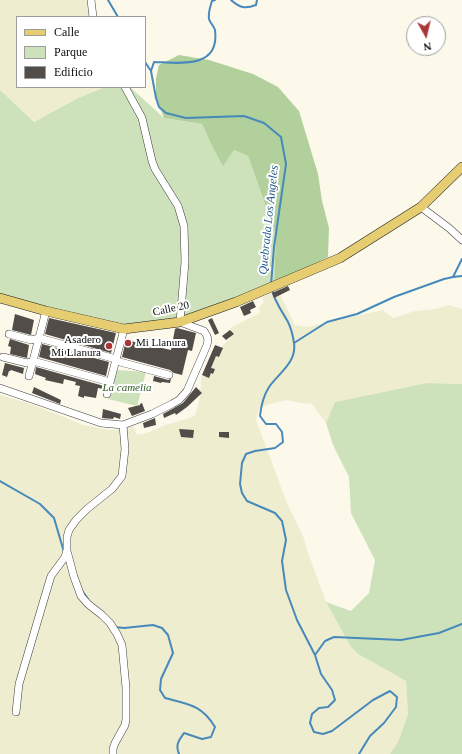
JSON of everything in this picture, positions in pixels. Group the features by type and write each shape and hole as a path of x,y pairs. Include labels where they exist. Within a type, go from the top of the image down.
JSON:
{"main road":[{"name":"Calle 20","path":"0,298 46,312 124,329 180,322 236,302 340,258 421,207 462,167"}],"street":[{"path":"91,0 93,16"},
{"path":"0,388 101,423 123,425 152,414 179,400 187,391 207,345 208,340 204,332 180,322 185,262 184,226 178,206 155,169 142,118 126,88"},
{"path":"421,207 462,240"},
{"path":"29,376 46,312"},
{"path":"107,394 124,329"},
{"path":"9,334 31,340 38,338 169,375"},
{"path":"4,357 28,363 33,361 110,382"},
{"path":"113,754 115,743 125,725 126,719 126,688 122,645 110,623 81,596 67,550 67,537 69,530 76,520 112,489 122,476 125,450 123,425"},
{"path":"16,712 19,684 51,576 65,557 67,550"}],"shaded area":[{"path":"0,0 88,0 91,16 16,16 16,88 103,88 78,98 34,122 0,90"},
{"path":"278,290 295,325 307,327 383,310 393,318 415,311 435,309 449,305 462,309 462,384 427,383 335,402 326,423 312,404 287,400 269,404 259,409 256,420 287,503 303,536 326,602 351,647 358,654 406,681 408,714 398,742 390,754 0,754 0,395 25,402 83,425 109,430 121,430 133,426 137,435 187,419 195,415 200,397 201,379 208,364 214,359 222,346 231,338 230,328 260,313 259,308 263,303 263,297"}],"green space":[{"path":"179,55 209,60 253,74 278,87 299,111 318,174 322,201 329,228 328,257 274,283 276,235 248,156 234,150 223,166 202,124 164,118 156,97 156,78 159,65"},
{"path":"103,88 131,88 164,118 202,124 223,165 234,150 248,156 276,235 274,283 185,318 112,327 0,298 0,90 34,122 78,98"},
{"name":"La camelia","path":"117,370 146,372 137,406 108,399"},
{"path":"427,383 462,384 462,754 390,754 398,742 408,714 406,681 358,654 351,647 326,602 351,611 369,593 375,560 351,513 349,477 333,445 326,423 335,402"}],"building":[{"path":"288,286 290,290 274,298 272,293"},
{"path":"253,301 256,307 250,310 251,313 244,316 240,307"},
{"path":"15,314 34,320 31,335 12,330"},
{"path":"49,318 116,333 111,353 45,334"},
{"path":"212,318 219,333 215,335 208,320"},
{"path":"177,328 196,333 192,351 188,350 182,375 174,373 170,370 122,357 126,340 171,350 175,329"},
{"path":"230,330 234,334 226,340 222,336"},
{"path":"10,339 29,345 27,358 10,354 11,347 8,346"},
{"path":"42,344 109,362 106,376 39,357"},
{"path":"215,345 223,348 219,357 216,356 211,368 215,369 209,378 202,375"},
{"path":"5,363 24,368 23,374 11,370 9,371 7,377 2,375"},
{"path":"36,367 104,386 103,389 98,388 96,398 84,396 84,398 78,396 80,386 75,385 76,382 64,379 63,384 45,380 46,378 35,374"},
{"path":"154,376 168,380 171,379 170,383 153,381"},
{"path":"34,387 61,400 60,404 32,393"},
{"path":"196,387 202,393 176,415 175,413 164,418 163,414 183,403"},
{"path":"142,403 145,411 132,416 128,408 140,405"},
{"path":"103,409 121,414 120,419 114,417 113,419 102,418"},
{"path":"155,418 156,425 144,428 143,423"},
{"path":"179,429 194,430 193,438 181,437"},
{"path":"219,432 229,432 229,438 219,437"}],"waterway":[{"path":"108,0 117,16"},
{"name":"Quebrada Los Angeles","path":"215,0 212,1 209,14 209,19 215,30 215,43 211,52 205,58 186,63 154,62 151,71 156,98 159,107 166,113 186,118 244,116 264,123 281,137 286,164 274,247 271,285"},
{"name":"Quebrada Los Angeles","path":"231,0 237,5 246,7 256,5 257,0"},
{"path":"146,64 151,71"},
{"path":"453,277 462,259"},
{"path":"294,343 327,322 357,314 394,297 444,279 462,276"},
{"name":"Quebrada Los Angeles","path":"272,289 276,302 290,327 294,340 294,350 290,362 267,390 260,416 266,424 276,424 282,432 283,442 275,448 246,454 242,463 240,484 242,493 247,501 275,513 282,521 286,540 282,561 286,590 297,620 315,655 321,674 332,690 335,700 328,707 319,708 312,714 310,723 314,732 323,734 332,731 373,700 390,691 397,697 396,707 384,723 370,736 359,754"},
{"path":"0,481 40,504 54,518 64,552"},
{"path":"83,592 88,599"},
{"path":"315,655 325,641 334,637 401,640 439,633 462,624"},
{"path":"114,627 124,628 153,625 162,628 168,635 173,653 161,679 160,690 165,698 194,706 200,710 215,727 211,737 202,739 184,733 179,740 179,754"}],"place":[{"name":"Mi Llanura","path":"128,343"},
{"name":"Asadero Mi Llanura","path":"109,346"}]}
